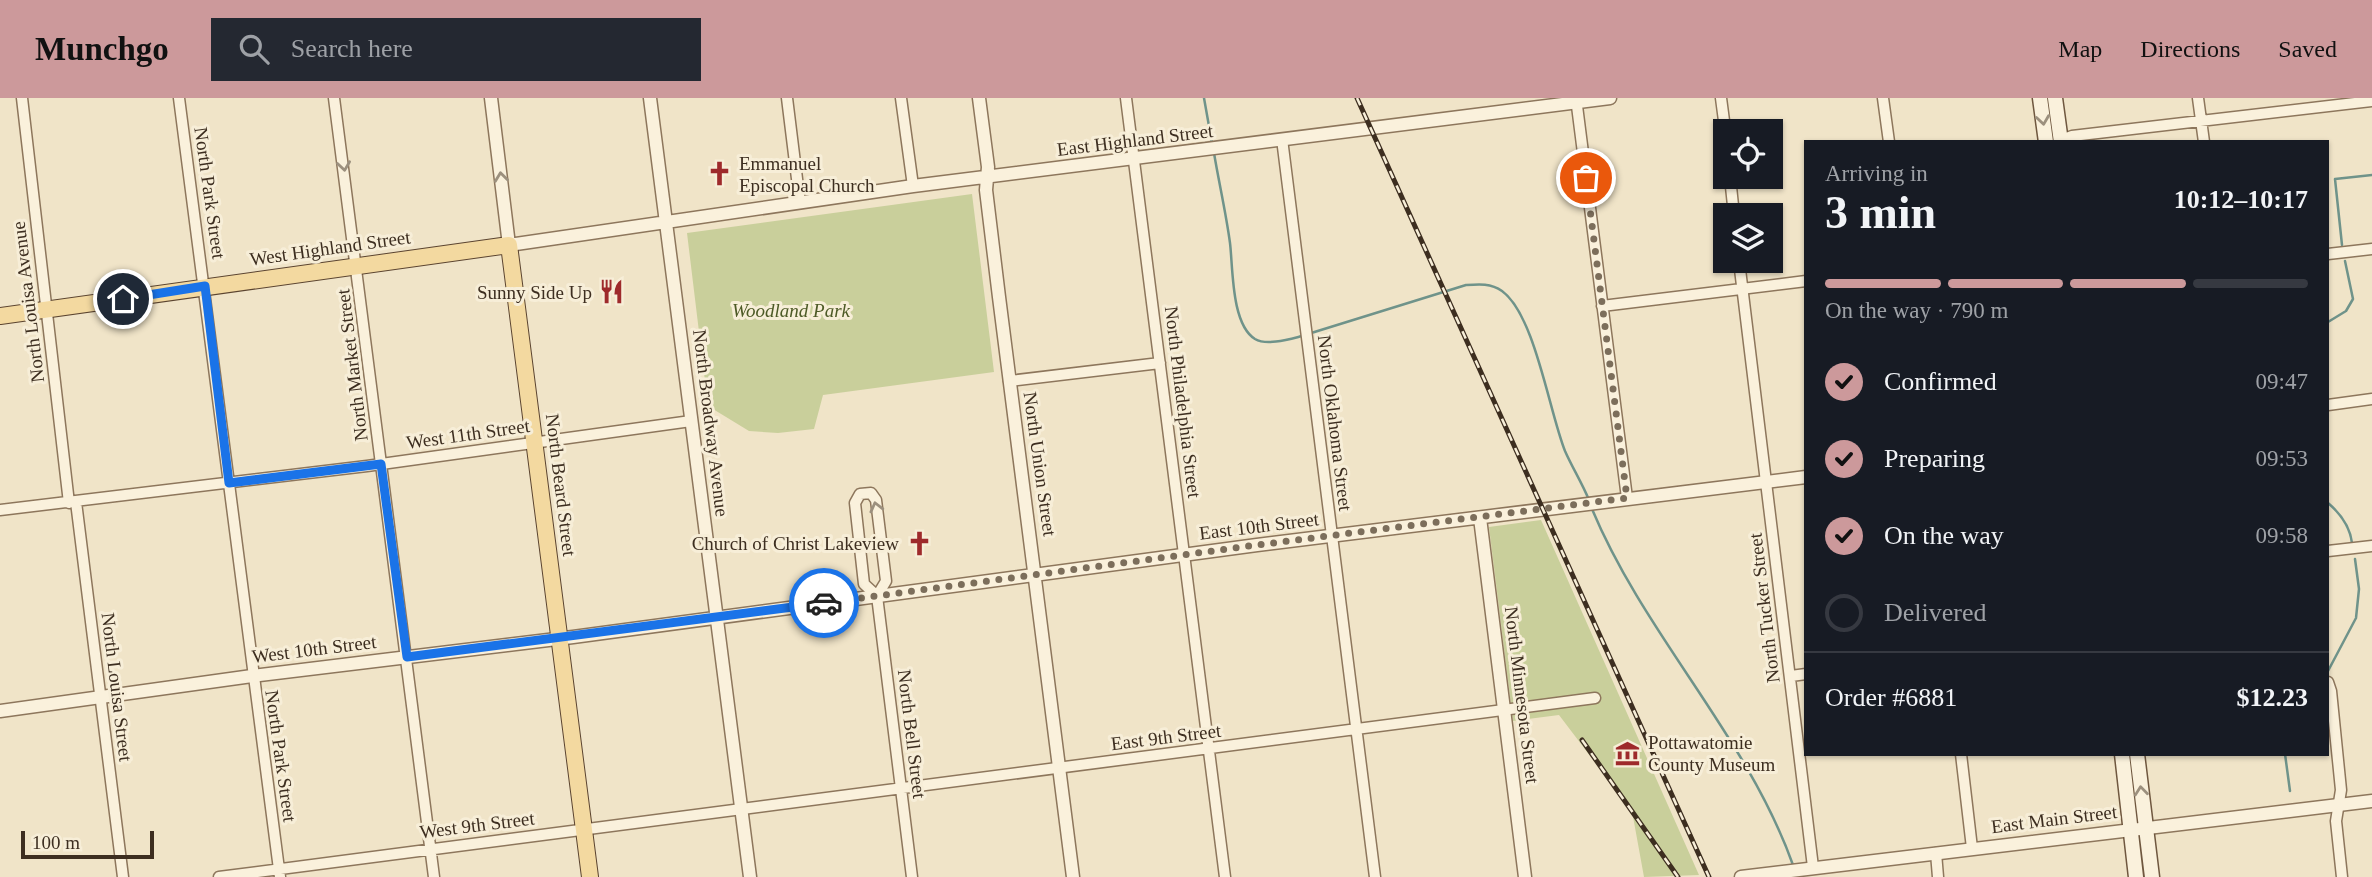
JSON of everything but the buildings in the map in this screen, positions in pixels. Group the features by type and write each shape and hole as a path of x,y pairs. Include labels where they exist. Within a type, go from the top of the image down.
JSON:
{"main road":[{"path":"2040,98 2056,140"},
{"path":"2054,98 2056,140"},
{"name":"West Highland Street","path":"0,316 509,245"},
{"name":"North Beard Street","path":"509,245 590,877"},
{"path":"2122,756 2136,877"},
{"path":"2137,756 2152,877"}],"street":[{"name":"North Louisa Avenue","path":"22,98 72,502"},
{"name":"North Park Street","path":"179,98 279,873"},
{"name":"North Market Street","path":"334,98 434,877"},
{"name":"North Beard Street","path":"491,98 509,245"},
{"name":"North Broadway Avenue","path":"650,98 750,877"},
{"path":"787,98 800,203"},
{"path":"901,98 913,187"},
{"name":"North Union Street","path":"979,98 988,167 986,190 1073,877"},
{"name":"North Philadelphia Street","path":"1126,98 1225,877"},
{"name":"East Highland Street","path":"666,222 913,187 1196,152 1576,100 1610,98"},
{"path":"1721,98 1724,119"},
{"path":"1883,98 1889,140"},
{"path":"2198,98 2204,140"},
{"path":"1576,100 1627,498"},
{"path":"2059,140 2072,136 2372,101"},
{"name":"North Oklahoma Street","path":"1282,139 1375,877"},
{"name":"West Highland Street","path":"509,245 666,222"},
{"path":"2329,254 2372,249"},
{"name":"North Tucker Street","path":"1740,273 1791,676 1811,868"},
{"path":"1602,306 1804,281"},
{"path":"1009,380 1160,363"},
{"path":"2329,405 2372,399"},
{"name":"West 11th Street","path":"0,510 381,464 691,421"},
{"name":"East 10th Street","path":"717,618 1571,505 1804,477"},
{"name":"North Bell Street","path":"877,596 864,584 855,503 860,494 871,493 876,500 886,581 877,596 912,877"},
{"name":"North Louisa Street","path":"72,502 123,877"},
{"name":"North Minnesota Street","path":"1480,518 1525,877"},
{"path":"2329,551 2372,546"},
{"name":"West 10th Street","path":"0,712 252,676 717,618"},
{"path":"1791,676 1804,674"},
{"path":"2329,686 2340,790 2336,821 2342,877"},
{"name":"East 9th Street","path":"741,809 1595,698"},
{"path":"1961,756 1972,848"},
{"name":"East Main Street","path":"1741,877 2372,801"},
{"name":"West 9th Street","path":"219,877 279,873 431,848 741,809"},
{"path":"1936,853 1938,877"}],"green space":[{"name":"Woodland Park","path":"972,194 994,372 823,395 814,429 778,433 749,431 708,406 687,233"},
{"path":"1541,520 1699,875 1644,877 1632,811 1559,715 1513,721 1489,527"}],"waterway":[{"path":"1204,98 1212,143"},
{"path":"1214,153 1241,321 1247,332 1260,341 1278,341 1302,336"},
{"path":"2342,245 2335,179 2372,175"},
{"path":"2329,321 2346,311 2353,299 2345,261"},
{"path":"1308,334 1466,285 1498,288 1514,303 1524,321 1565,451 1589,500"},
{"path":"2329,504 2344,521 2352,543"},
{"path":"1592,509 1639,600 1750,773 1793,865"},
{"path":"2329,669 2356,618 2359,589 2355,559"},
{"path":"2285,756 2290,791"}],"railway":[{"path":"1357,98 1709,877"},
{"path":"1582,740 1678,877"}],"way so far":[{"path":"824,603 1627,498 1586,178"}],"place":[{"name":"Emmanuel Episcopal Church","path":"719,174"},
{"name":"Sunny Side Up","path":"612,292"},
{"name":"Church of Christ Lakeview","path":"919,543"},
{"name":"Pottawatomie County Museum","path":"1628,753"}],"route":[{"path":"123,299 205,286 229,483 381,464 407,657 824,603"}]}
